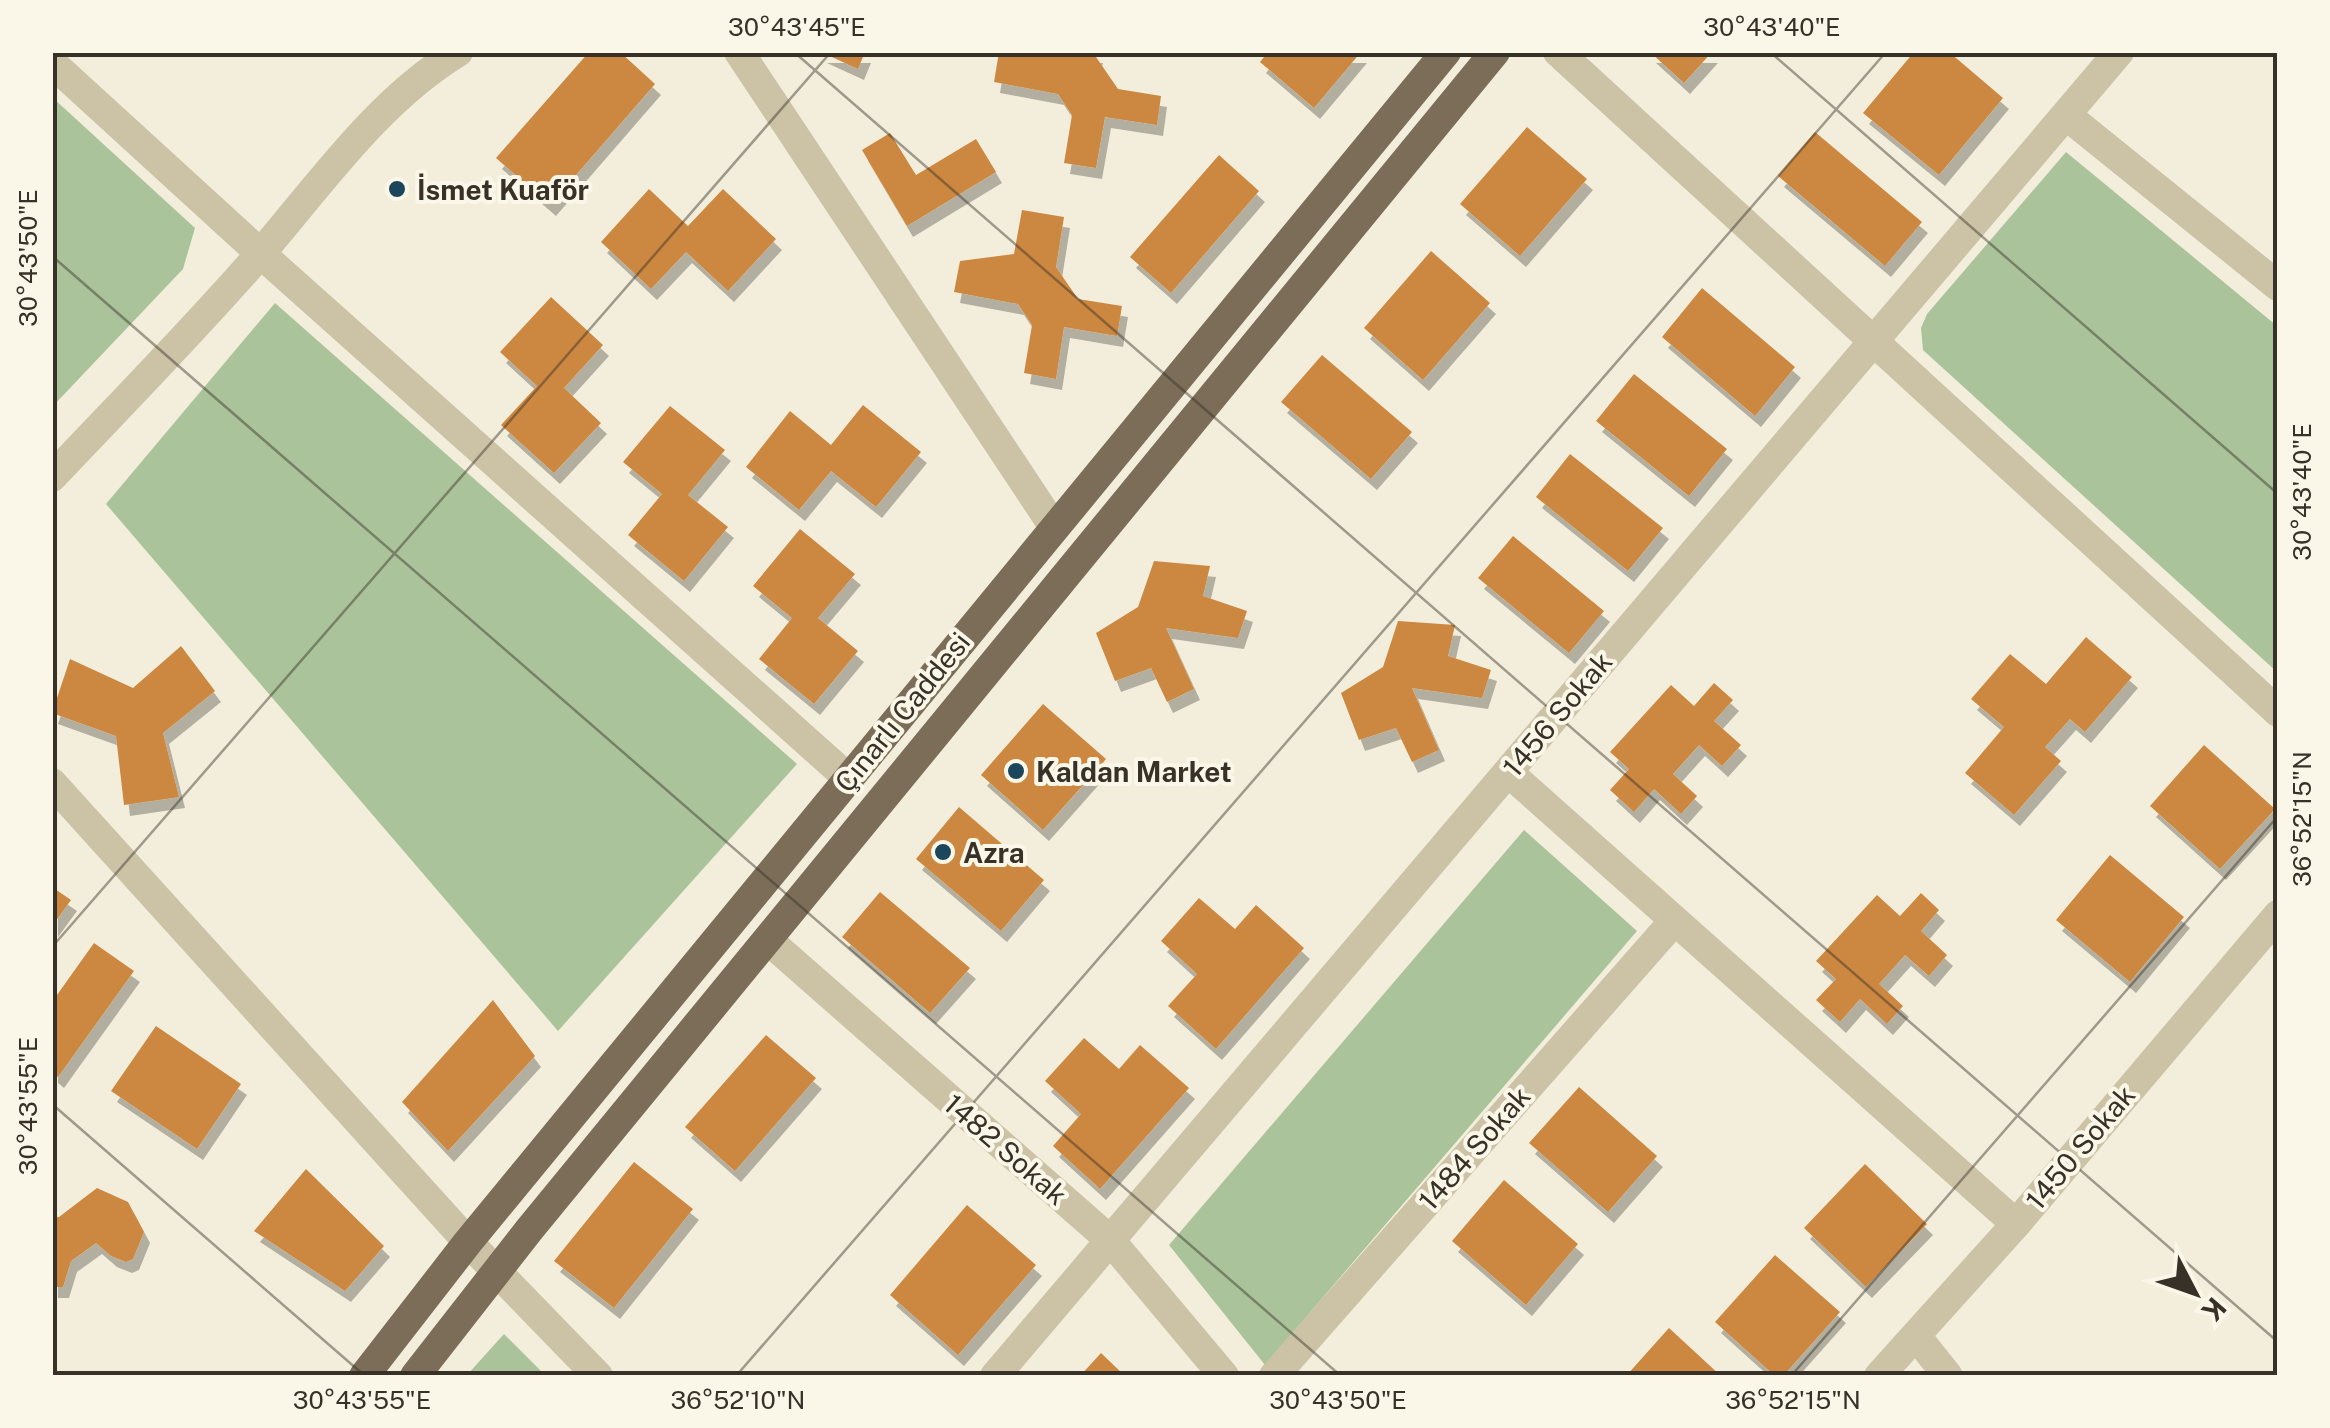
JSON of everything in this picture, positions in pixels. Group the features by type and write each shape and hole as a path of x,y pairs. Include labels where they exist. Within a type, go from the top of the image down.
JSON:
{"main road":[{"name":"Çınarlı Caddesi","path":"364,1376 468,1242 1446,52"},
{"name":"Çınarlı Caddesi","path":"416,1376 496,1270 1494,52"}],"street":[{"path":"52,477 260,254 342,154 436,66 458,52"},
{"path":"739,52 1054,527"},
{"path":"1558,52 2278,712"},
{"name":"1456 Sokak","path":"995,1376 2119,52"},
{"path":"52,63 260,254 848,778"},
{"path":"2066,115 2278,286"},
{"path":"1508,772 2016,1224"},
{"path":"52,784 468,1242 598,1376"},
{"name":"1450 Sokak","path":"1879,1376 2016,1224 2278,915"},
{"name":"1484 Sokak","path":"1274,1376 1674,921"},
{"name":"1482 Sokak","path":"769,941 1110,1240 1224,1376"},
{"path":"1916,1337 1948,1376"}],"green space":[{"path":"53,98 195,228 183,269 53,406"},
{"path":"2066,152 2277,326 2277,672 1923,350 1921,328 1927,314"},
{"path":"275,303 797,764 558,1031 106,504"},
{"path":"1524,830 1637,931 1265,1365 1169,1245"},
{"path":"504,1334 545,1375 467,1375"}],"building":[{"path":"589,52 620,52 655,84 550,205 496,158"},
{"path":"821,52 865,52 858,69"},
{"path":"999,52 1097,52 1096,57 1118,89 1161,96 1157,125 1105,117 1096,168 1064,163 1072,115 1058,94 994,82"},
{"path":"1268,52 1361,52 1314,108 1260,62"},
{"path":"1650,52 1712,52 1684,83"},
{"path":"1914,52 1949,52 2003,98 1939,175 1863,113"},
{"path":"1527,127 1587,179 1520,256 1460,204"},
{"path":"1815,132 1922,222 1885,266 1778,176"},
{"path":"890,133 916,175 976,139 996,172 907,226 862,150"},
{"path":"1219,155 1259,191 1171,293 1130,257"},
{"path":"649,189 688,226 723,189 776,239 728,291 686,252 651,289 601,242"},
{"path":"1022,210 1064,217 1056,267 1078,299 1122,306 1117,336 1064,327 1056,379 1024,373 1032,325 1018,304 954,292 960,261 1014,254"},
{"path":"1431,251 1490,303 1423,380 1364,328"},
{"path":"1702,288 1795,367 1755,416 1662,337"},
{"path":"551,297 603,345 564,388 601,423 554,473 501,425 537,386 500,352"},
{"path":"1322,355 1412,432 1371,479 1281,402"},
{"path":"1634,374 1727,449 1689,496 1596,421"},
{"path":"863,405 921,452 876,507 831,471 799,510 746,467 790,411 831,445"},
{"path":"670,406 725,450 688,495 728,527 684,581 628,535 662,494 623,462"},
{"path":"1570,454 1663,528 1628,571 1536,497"},
{"path":"800,529 855,574 818,618 858,651 814,704 759,659 792,618 753,586"},
{"path":"1513,536 1604,611 1569,653 1478,578"},
{"path":"1154,561 1210,566 1203,596 1247,611 1238,638 1166,628 1194,689 1167,702 1151,668 1115,681 1096,633 1138,607"},
{"path":"1398,621 1455,625 1448,656 1491,670 1482,698 1412,688 1439,750 1412,762 1396,728 1359,740 1341,693 1383,667"},
{"path":"2086,637 2132,677 2085,732 2070,719 2045,747 2061,761 2014,815 1965,773 2004,727 1971,699 2010,654 2046,684"},
{"path":"181,646 215,691 163,733 179,797 124,805 116,736 52,713 70,659 133,688"},
{"path":"1714,683 1733,700 1714,721 1741,745 1722,766 1699,745 1673,774 1697,796 1681,814 1654,789 1634,812 1610,790 1629,769 1610,752 1671,685 1694,706"},
{"path":"1043,704 1106,759 1043,830 981,775"},
{"path":"2204,745 2275,809 2220,869 2150,806"},
{"path":"959,807 1044,880 1001,931 916,859"},
{"path":"2110,855 2184,917 2130,982 2056,920"},
{"path":"52,887 71,900 52,926"},
{"path":"880,892 970,968 930,1013 842,937"},
{"path":"1921,893 1939,910 1921,931 1947,955 1929,976 1905,955 1879,984 1903,1006 1887,1024 1860,999 1840,1022 1816,1000 1836,979 1816,961 1877,895 1900,916"},
{"path":"1199,898 1235,929 1256,905 1304,948 1216,1049 1168,1006 1197,974 1161,941"},
{"path":"94,943 134,971 58,1077 52,1072 52,1002"},
{"path":"493,1000 535,1056 448,1151 402,1102"},
{"path":"156,1026 241,1084 197,1149 111,1091"},
{"path":"766,1035 816,1078 735,1171 685,1127"},
{"path":"1084,1038 1119,1069 1140,1045 1189,1088 1100,1189 1053,1146 1081,1114 1045,1081"},
{"path":"1579,1087 1657,1156 1608,1212 1529,1143"},
{"path":"634,1162 693,1209 614,1308 554,1261"},
{"path":"1865,1164 1927,1224 1866,1287 1804,1228"},
{"path":"306,1169 384,1246 345,1291 254,1231"},
{"path":"1504,1180 1578,1244 1526,1305 1452,1241"},
{"path":"97,1188 128,1202 144,1232 133,1259 126,1262 111,1256 96,1243 71,1261 63,1287 52,1287 52,1218 59,1217"},
{"path":"967,1205 1036,1265 958,1355 890,1295"},
{"path":"1775,1255 1840,1312 1783,1376 1775,1376 1715,1322"},
{"path":"1669,1328 1721,1376 1626,1376"},
{"path":"1101,1353 1125,1376 1080,1376"}],"place":[{"name":"İsmet Kuaför","path":"397,189"},
{"name":"Kaldan Market","path":"1016,771"},
{"name":"Azra","path":"943,852"}]}
